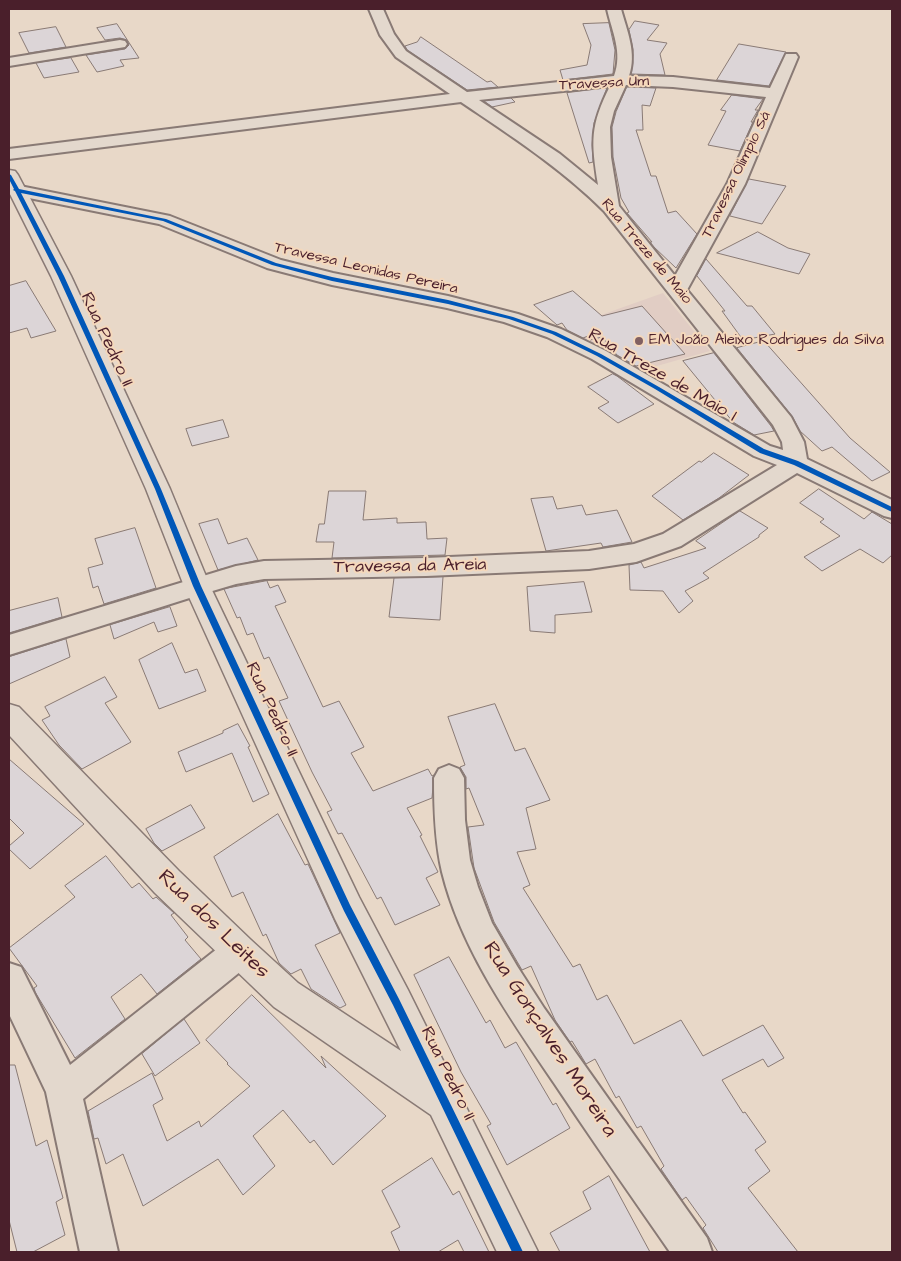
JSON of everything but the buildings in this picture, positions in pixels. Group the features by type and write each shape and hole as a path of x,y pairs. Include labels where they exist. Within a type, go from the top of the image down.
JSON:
{"street":[{"name":"Rua Treze de Maio","path":"376,9 387,35 401,54 554,158 589,186 610,207 783,422 793,442 796,463"},
{"path":"610,207 601,142 602,125 605,112 625,66 626,54 614,9"},
{"path":"9,62 120,44"},
{"name":"Travessa Olimpio Sá","path":"677,290 736,184 792,57"},
{"name":"Travessa Um","path":"9,154 463,97 620,80 673,82 775,93"},
{"name":"Travessa Leonidas Pereira","path":"12,182 164,220 274,264 448,302 511,318"},
{"name":"Rua Pedro II","path":"12,182 61,276 158,489 197,586 347,908 396,1002 518,1252"},
{"name":"Rua Treze de Maio I","path":"511,318 554,333 599,356 762,451 796,463"},
{"path":"796,463 887,501"},
{"name":"Travessa da Areia","path":"9,645 197,586 236,575 264,570 426,568 589,560 636,553 672,540 720,512 796,463"},
{"name":"Rua dos Leites","path":"9,716 166,882 238,952 286,995 444,1102"},
{"name":"Rua Gonçalves Moreira","path":"448,778 450,828 454,856 461,887 482,937 530,1018 693,1252"},
{"path":"64,1092 238,952"},
{"path":"9,979 64,1092 99,1252"}],"shaded area":[{"name":"EM João Aleixo Rodrigues da Silva","path":"663,293 710,351 639,371 556,331"}],"cycle path":[{"path":"9,175 61,276 158,489 197,586 347,908 396,1002 518,1252"},
{"path":"15,190 164,220 274,264 332,279 448,302 511,318 554,333 599,355 762,451 796,463 892,510"}],"place":[{"name":"EM João Aleixo Rodrigues da Silva","path":"639,341"}]}
